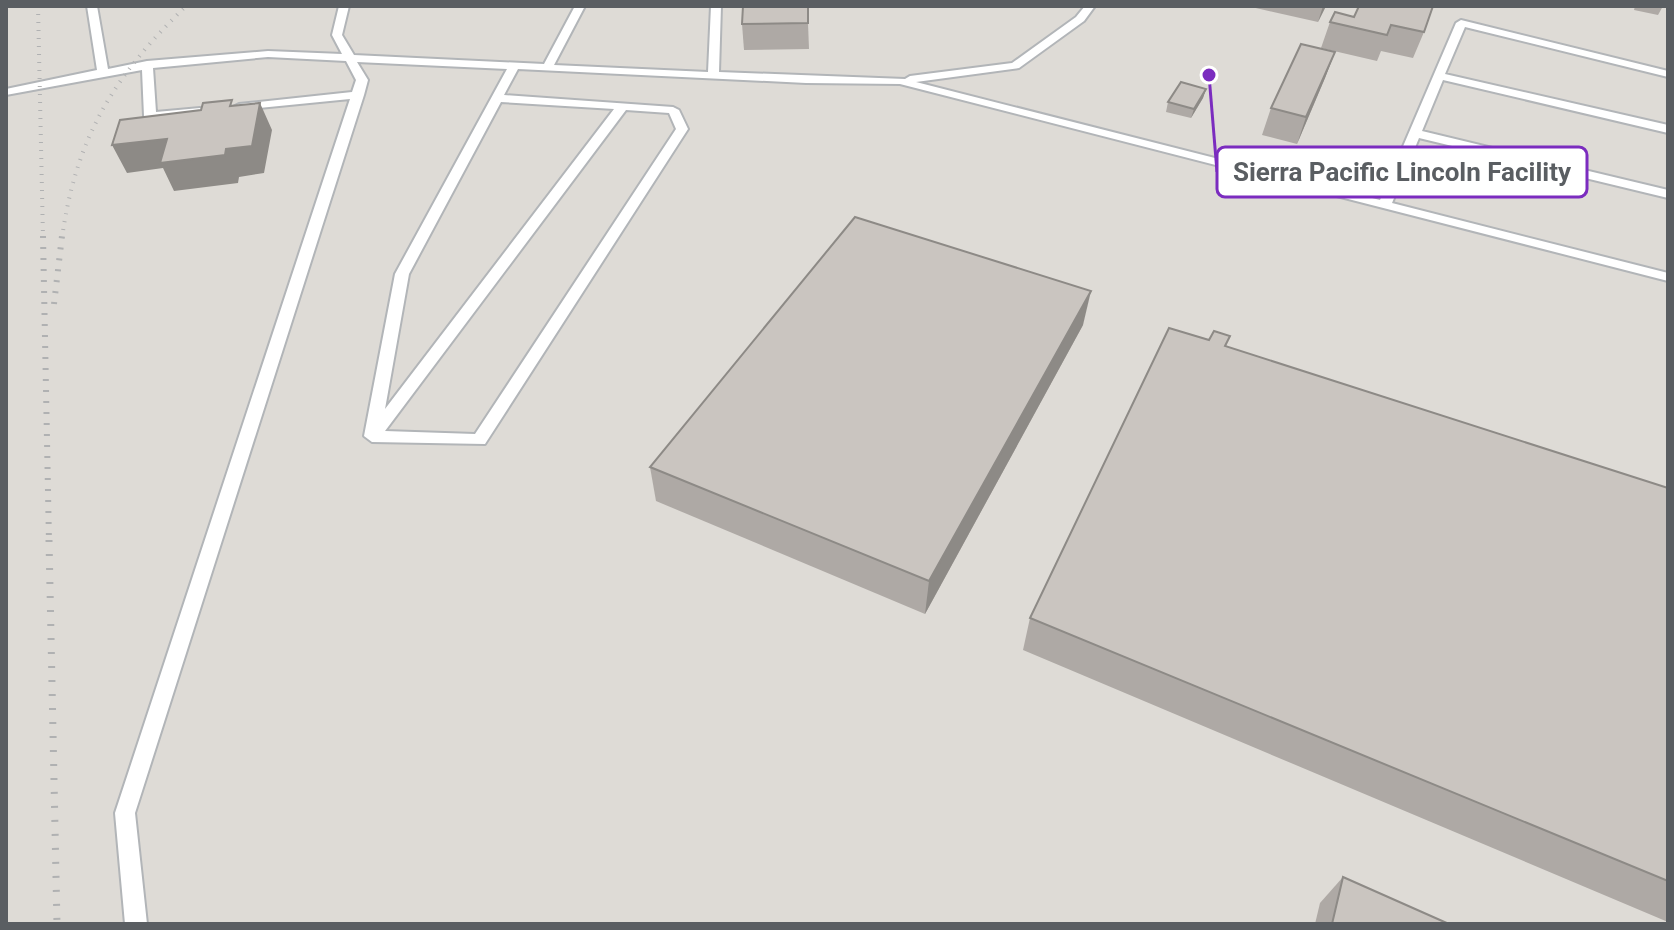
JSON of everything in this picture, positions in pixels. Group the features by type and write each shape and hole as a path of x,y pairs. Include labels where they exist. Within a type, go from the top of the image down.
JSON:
{"lane":[{"path":"92,6 103,71"},
{"path":"136,924 125,813 358,95 362,80 337,35 344,6"},
{"path":"547,68 580,6"},
{"path":"713,75 716,6"},
{"path":"6,92 147,64 189,58 268,54 900,81 1015,66 1080,19 1090,6"},
{"path":"1385,204 1461,23 1668,74"},
{"path":"147,64 150,116 210,110"},
{"path":"372,436 402,274 514,66"},
{"path":"1439,76 1668,129"},
{"path":"900,81 1668,277"},
{"path":"224,108 358,95"},
{"path":"372,436 479,440 682,129 673,110 497,98"},
{"path":"372,436 622,107"},
{"path":"1415,133 1668,194"}],"shaded area":[{"path":"6,6 1668,6 1668,924 6,924"}],"building":[{"path":"743,6 808,6 808,23 742,24"},
{"path":"1359,6 1433,6 1424,32 1391,25 1387,35 1330,22 1335,12 1354,17"},
{"path":"1301,44 1335,52 1306,117 1271,108"},
{"path":"1181,82 1206,89 1194,109 1168,102"},
{"path":"232,100 230,106 260,103 252,146 226,149 225,155 160,163 167,139 112,145 120,120 201,110 203,103"},
{"path":"855,217 1091,291 929,581 650,467"},
{"path":"1169,328 1209,340 1214,331 1230,336 1225,346 1668,488 1668,881 1030,618"},
{"path":"1343,877 1449,924 1332,924"}],"railway":[{"path":"38,6 43,238"},
{"path":"62,238 77,169 102,110 138,58 186,6"},
{"path":"43,236 49,542"},
{"path":"54,304 62,236"},
{"path":"49,540 57,924"}],"place":[{"name":"Sierra Pacific Lincoln Facility","path":"1209,75"}]}
